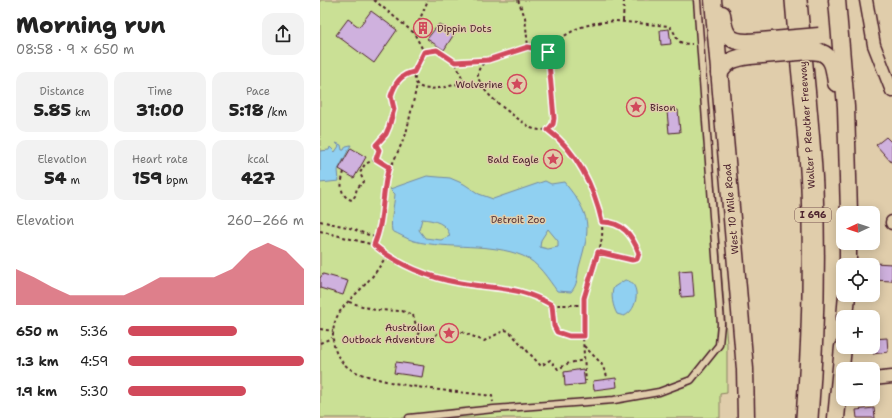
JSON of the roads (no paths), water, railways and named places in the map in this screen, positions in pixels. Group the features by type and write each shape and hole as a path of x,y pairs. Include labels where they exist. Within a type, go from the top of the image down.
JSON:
{"highway":[{"name":"Walter P Reuther Freeway","path":"796,0 810,148 813,222 813,309 807,418"}],"main road":[{"name":"West 10 Mile Road","path":"713,0 745,369 746,418"},
{"path":"721,0 723,22 728,36 734,41 750,49 820,52 829,58 833,67 839,111 848,149"},
{"path":"719,74 727,62 750,49 819,36 831,31 836,24 838,6"},
{"path":"838,6 848,149 849,206"},
{"path":"836,418 838,406"}],"street":[{"path":"866,0 874,45 892,91"},
{"path":"880,378 892,377"}],"lane":[{"path":"408,418 494,409 614,400 659,392 691,380 719,346 721,324 696,0"}],"water":[{"path":"336,143 341,145 342,150 344,150 346,146 351,145 338,170 339,181 320,183 320,151 329,150 330,147 335,152 339,146"},
{"path":"427,176 450,178 464,184 479,194 493,199 545,181 551,184 564,182 580,204 584,213 587,231 575,286 571,292 557,291 533,262 523,256 510,252 483,247 428,244 411,240 392,231 395,194 390,189","holes":["422,219 435,221 443,225 450,236 441,240 425,238 419,230","548,229 558,241 558,247 548,249 540,247 541,240"]},
{"path":"625,280 634,286 636,297 632,309 624,316 617,314 613,304 612,293 614,287"}],"place":[{"name":"Dippin Dots","path":"423,28"},
{"name":"Wolverine","path":"517,84"},
{"name":"Bison","path":"636,107"},
{"name":"Bald Eagle","path":"553,159"},
{"name":"Australian Outback Adventure","path":"449,333"}],"park label":[{"name":"Detroit Zoo","path":"518,219"}]}
